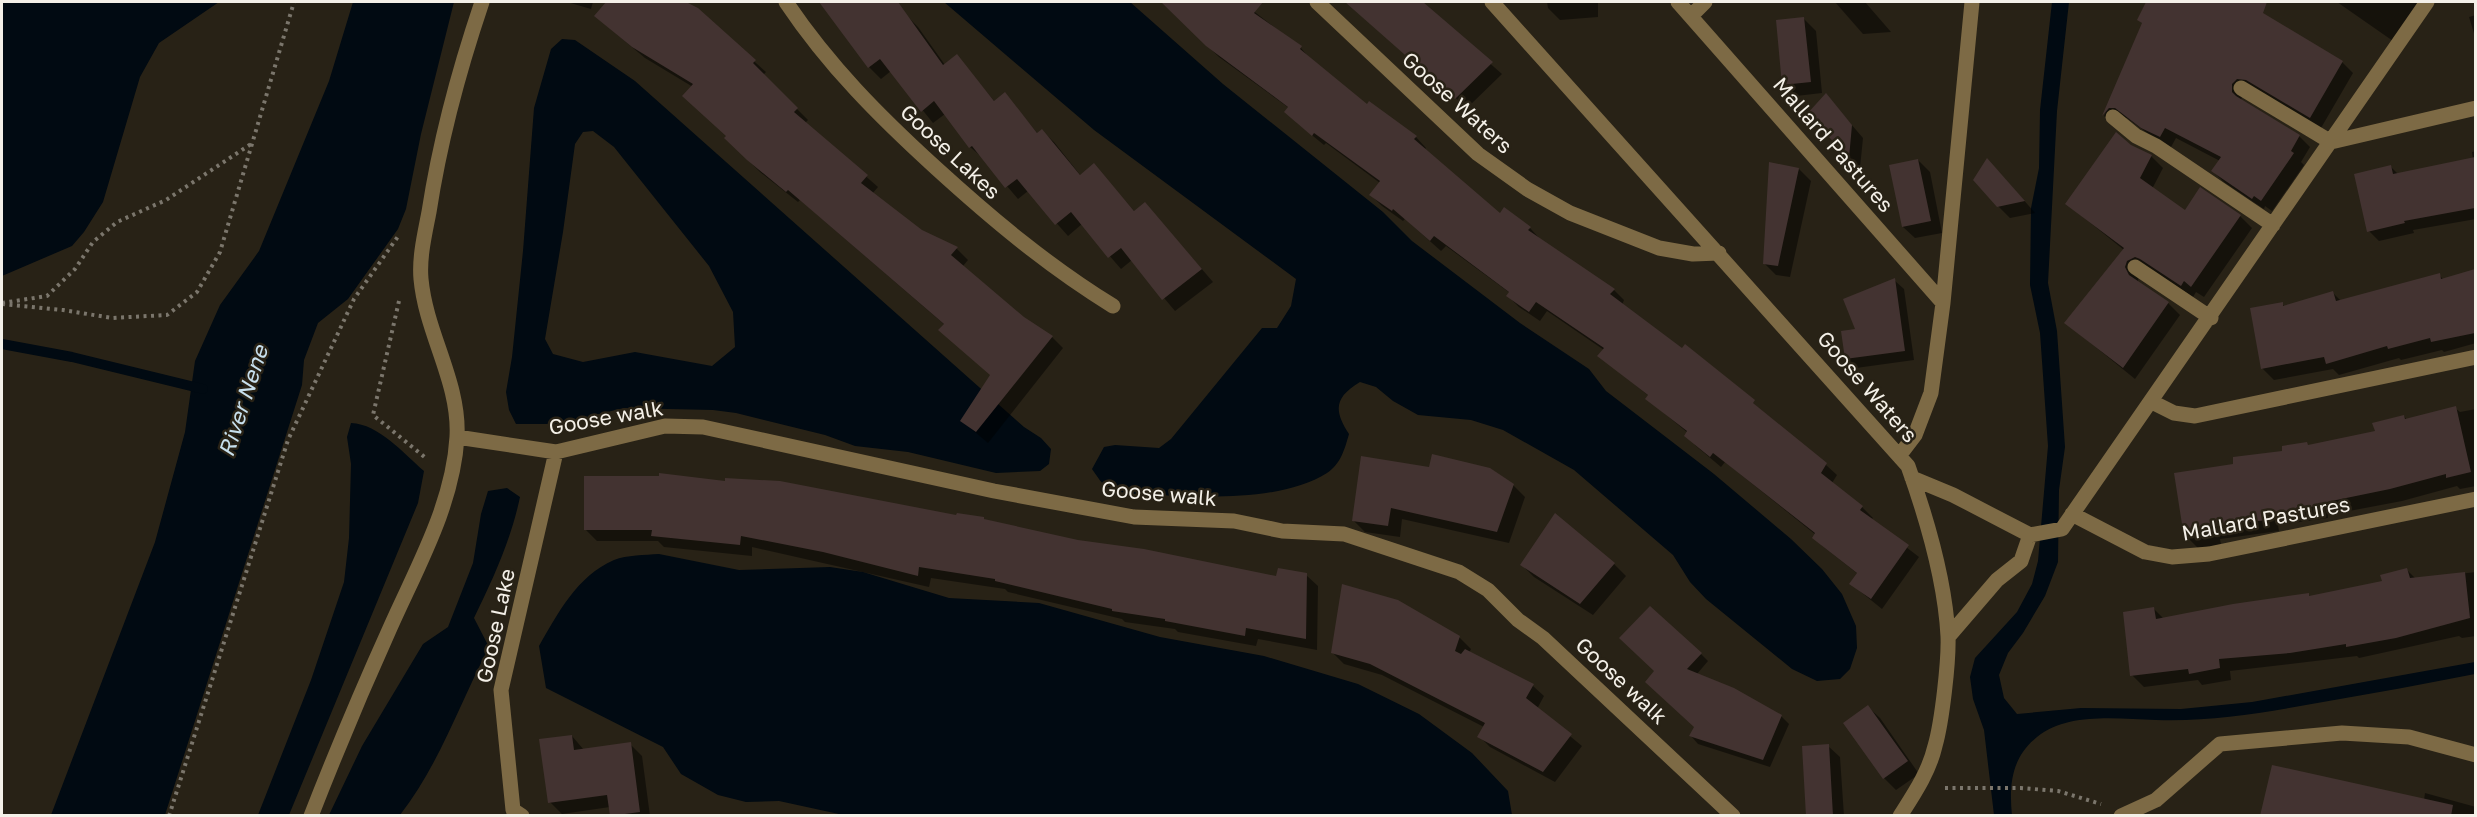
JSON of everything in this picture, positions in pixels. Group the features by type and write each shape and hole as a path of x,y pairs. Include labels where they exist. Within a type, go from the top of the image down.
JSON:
{"street":[{"path":"311,816 352,712 432,535 444,500 457,437 457,405 435,340 424,296 421,278 422,251 433,184 460,68 482,2"},
{"name":"Goose Lakes","path":"786,2 814,43 894,130 1028,249 1113,306"},
{"name":"Goose Waters","path":"1317,2 1478,154 1527,189 1570,213 1659,248 1693,254 1719,253"},
{"name":"Goose Waters","path":"1492,2 1908,466 1938,574 1948,637 1935,747 1920,784 1900,816"},
{"name":"Mallard Pastures","path":"1678,2 1943,303"},
{"path":"1691,16 1705,2"},
{"path":"1899,456 1915,435 1931,393 1943,303 1972,2"},
{"path":"1912,478 2033,535 2062,529 2211,318 2427,2"},
{"path":"2241,88 2331,142 2475,108"},
{"path":"2113,117 2136,136 2156,146 2273,225"},
{"path":"2135,267 2211,318"},
{"path":"2152,402 2174,413 2195,416 2475,357"},
{"name":"Goose walk","path":"457,437 556,452 665,426 703,427 994,491 1134,518 1234,521 1282,531 1344,534 1459,572 1488,590 1518,620 1543,638 1733,816"},
{"name":"Goose Lake","path":"516,814 501,690 556,452"},
{"name":"Mallard Pastures","path":"2072,514 2145,552 2172,557 2209,554 2475,499"},
{"path":"1948,637 1997,580 2021,561 2033,535"},
{"path":"2124,814 2163,795 2220,744 2342,733 2409,737 2475,755"}],"path":[{"path":"2,304 112,318 167,315 197,292 220,252 294,2"},
{"path":"2,304 47,296 75,269 93,242 117,222 166,200 251,144"},
{"path":"169,816 288,440 354,299 400,233"},
{"path":"399,298 374,416 427,457 428,468"},
{"path":"1920,784 1947,788 2021,788 2058,791 2124,814"}],"water":[{"path":"2,2 219,2 159,43 140,77 103,202 84,232 72,246 2,276"},
{"name":"River Nene","path":"353,2 454,2 421,134 406,209 398,229 348,299 318,323 304,360 302,385 165,815 51,815 155,542 185,432 195,361 220,305 259,251 329,81"},
{"path":"944,2 1130,2 1223,84 1383,212 1412,241 1520,323 1589,369 1606,391 1714,474 1791,539 1822,569 1842,594 1856,626 1857,648 1850,669 1840,679 1817,681 1792,669 1706,599 1690,582 1673,555 1574,470 1503,430 1471,420 1418,415 1393,401 1376,387 1360,382 1345,393 1339,405 1340,418 1349,434 1342,455 1332,469 1310,482 1269,493 1223,496 1135,494 1107,487 1092,469 1104,447 1115,445 1159,448 1171,439 1262,328 1277,328 1291,306 1296,279 1094,130"},
{"path":"2052,2 2069,2 2057,111 2048,283 2057,331 2065,447 2059,490 2058,562 2045,596 2008,653 1999,675 2004,698 2017,714 2081,708 2181,709 2252,702 2475,662 2475,674 2240,716 2177,720 2110,718 2078,720 2063,724 2049,729 2028,745 2014,773 2011,794 2012,816 1994,815 1984,730 1973,699 1970,677 1975,658 2017,612 2032,584 2038,561 2048,446 2040,333 2030,285 2031,208 2039,168 2040,110"},
{"path":"562,39 575,40 635,81 1024,427 1041,438 1051,449 1049,464 1040,471 996,473 908,452 855,446 825,435 736,413 713,410 624,408 557,424 516,424 509,410 506,392 523,251 534,108 551,49","holes":["593,131 614,147 709,266 733,312 735,347 712,366 635,352 583,362 553,354 545,339 575,144 583,132"]},
{"path":"351,423 381,434 424,471 418,503 289,815 258,815 311,680 344,582 349,538 351,464 347,437"},
{"path":"507,488 520,497 512,529 474,618 489,647 438,755 400,815 329,815 362,746 423,644 448,627 473,563 481,514 488,491"},
{"path":"659,554 739,570 830,567 863,572 949,598 1039,603 1160,637 1264,656 1358,684 1419,714 1472,753 1508,791 1512,815 848,816 779,801 746,802 718,795 681,774 663,747 546,688 539,646 561,609 579,586 601,567 614,560 630,556"}],"building":[{"path":"606,2 686,2 698,8 756,60 753,63 798,108 794,112 868,175 861,183 922,230 958,247 951,255 1024,317 1053,336 976,432 960,421 990,375 938,330 944,324 788,190 786,192 747,160 724,138 726,136 682,96 693,84 632,47 594,16"},
{"path":"819,2 898,2 943,65 957,54 994,101 1005,92 1037,133 1042,129 1080,175 1094,163 1134,211 1145,202 1202,269 1162,300 1121,248 1108,258 1071,212 1055,225 1017,179 1005,188 972,146 969,148 934,101 921,112 880,59 868,68"},
{"path":"1161,2 1263,2 1254,13 1302,46 1300,49 1367,104 1369,101 1417,136 1414,139 1500,213 1504,207 1531,227 1528,230 1615,289 1610,294 1682,348 1685,344 1755,400 1753,403 1827,463 1821,473 1863,506 1860,510 1909,545 1871,599 1849,584 1857,573 1812,538 1815,533 1713,453 1710,457 1684,436 1687,431 1645,399 1648,395 1597,356 1604,348 1536,302 1529,312 1506,296 1509,292 1434,236 1430,241 1393,209 1392,211 1369,195 1380,181 1314,133 1312,136 1284,112 1288,107 1206,46"},
{"path":"1345,2 1423,2 1493,62 1455,99"},
{"path":"2146,2 2267,2 2263,13 2343,61 2310,118 2246,80 2237,79 2232,84 2232,92 2236,96 2300,135 2291,151 2294,153 2261,201 2254,196 2252,199 2211,171 2221,157 2165,128 2160,137 2141,128 2115,108 2109,108 2102,116 2142,23 2137,20"},
{"path":"1804,17 1811,82 1782,85 1776,20"},
{"path":"1826,93 1852,125 1849,158 1807,114"},
{"path":"2116,132 2131,145 2152,155 2140,178 2185,210 2200,187 2241,215 2191,287 2184,281 2181,286 2140,259 2135,257 2127,261 2125,267 2129,275 2169,302 2123,368 2064,323 2124,248 2065,204"},
{"path":"2475,157 2475,208 2404,221 2405,223 2367,232 2354,174 2391,165 2393,174"},
{"path":"1987,158 2025,201 1997,207 1973,180"},
{"path":"1918,159 1931,221 1902,227 1889,165"},
{"path":"1769,162 1799,168 1778,266 1763,264"},
{"path":"2475,269 2475,333 2431,342 2430,338 2388,349 2387,346 2326,364 2324,357 2261,369 2250,308 2283,302 2283,306 2333,291 2336,301 2440,273 2441,279"},
{"path":"1895,278 1905,351 1845,359 1841,331 1855,329 1843,299"},
{"path":"2456,406 2471,472 2446,478 2446,474 2390,489 2317,504 2317,506 2267,514 2267,520 2209,527 2210,533 2184,537 2174,473 2233,464 2233,457 2282,451 2282,446 2307,442 2308,445 2375,431 2372,423 2404,415 2405,419"},
{"path":"1432,454 1490,468 1514,484 1497,532 1391,508 1388,526 1352,521 1361,456 1429,467"},
{"path":"659,473 725,481 725,478 780,481 956,515 957,513 984,517 984,519 1078,540 1144,549 1276,576 1278,568 1307,573 1306,639 1246,628 1245,636 1165,621 1165,619 1112,611 1112,609 995,581 995,579 919,567 918,576 823,552 741,536 740,545 651,536 652,530 584,530 584,476 659,476"},
{"path":"1555,513 1615,563 1580,604 1520,565"},
{"path":"2407,568 2410,578 2465,572 2470,618 2396,638 2346,647 2346,644 2290,653 2219,659 2220,668 2189,674 2188,669 2130,676 2123,612 2154,607 2156,619 2233,604 2309,593 2309,596 2382,581 2380,575"},
{"path":"1342,584 1398,600 1460,636 1455,651 1461,654 1465,649 1534,684 1526,698 1572,734 1543,772 1477,737 1485,723 1370,664 1331,653"},
{"path":"1650,606 1702,653 1687,669 1734,688 1782,715 1763,760 1689,736 1694,727 1645,682 1654,671 1619,638"},
{"path":"1868,705 1908,761 1883,779 1843,723"},
{"path":"572,735 574,750 631,742 640,812 610,816 607,795 548,803 539,739"},
{"path":"1829,744 1833,816 1806,816 1802,746"},
{"path":"2272,765 2453,805 2451,816 2260,816"}],"waterway":[{"path":"2,344 72,357 203,389"}]}
